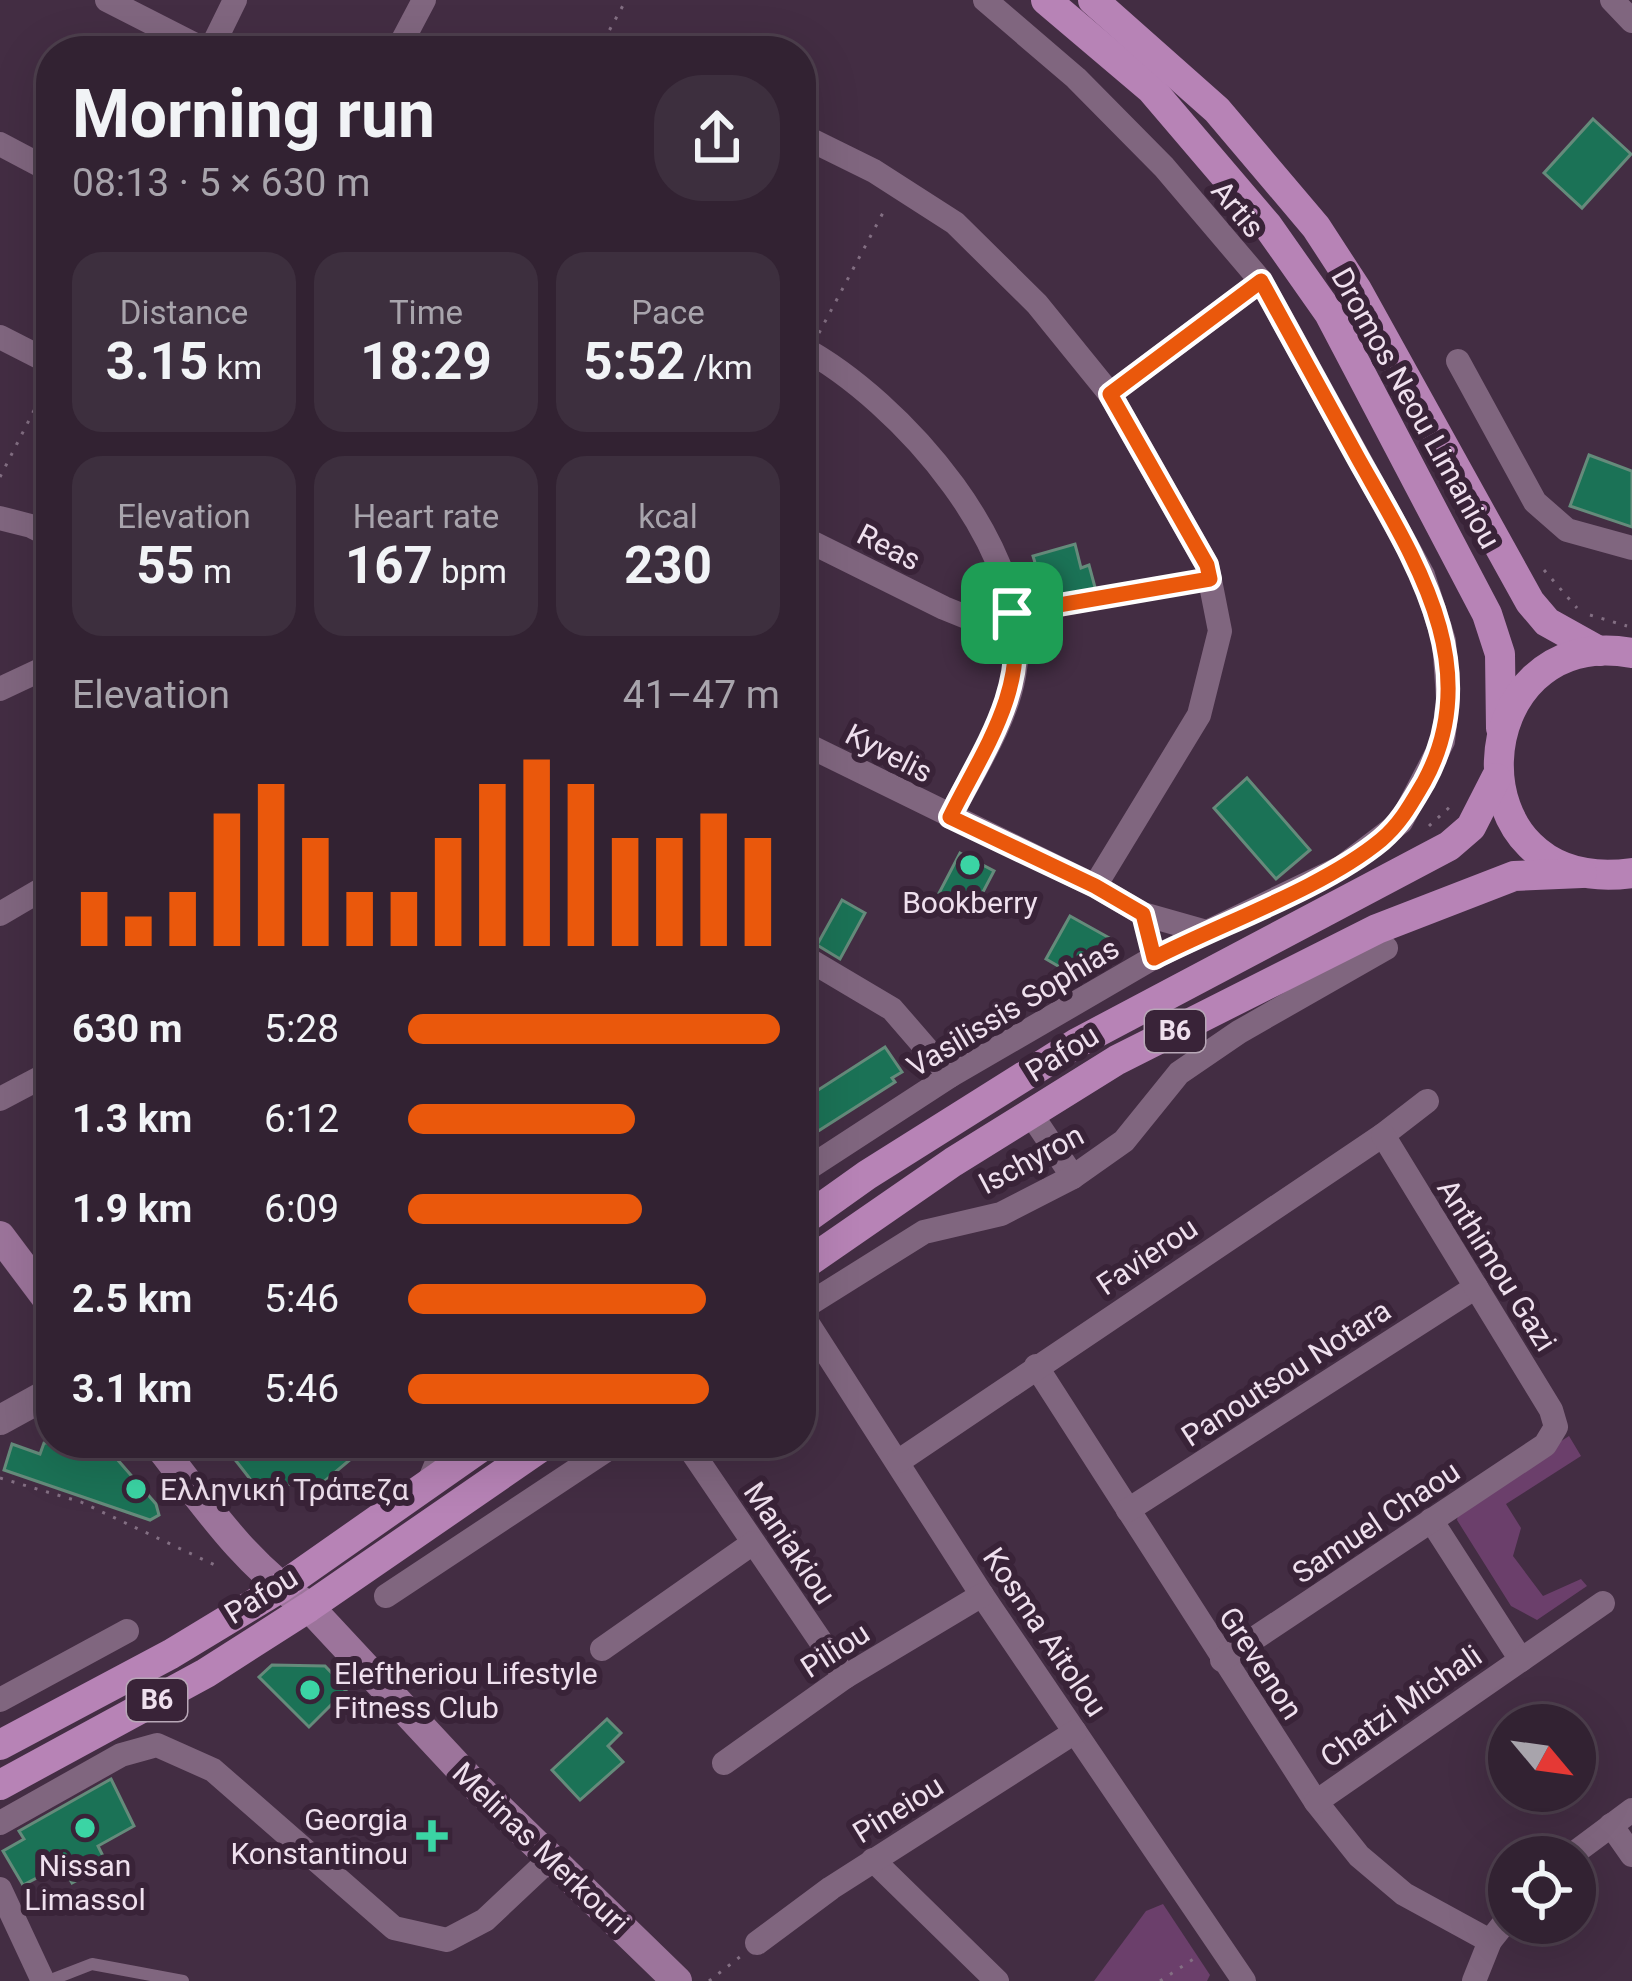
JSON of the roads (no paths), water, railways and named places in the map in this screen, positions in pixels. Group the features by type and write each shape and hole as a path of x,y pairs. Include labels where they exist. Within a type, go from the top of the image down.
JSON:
{"main road":[{"name":"Dromos Neou Limaniou","path":"1046,0 1150,89 1267,225 1329,313 1487,614 1500,654 1502,728"},
{"name":"Dromos Neou Limaniou","path":"1093,0 1216,110 1316,227 1357,290 1530,602 1546,622 1599,651"},
{"name":"B6","path":"1614,879 1557,864 1534,849 1503,804 1496,778 1502,728 1516,699 1539,675 1567,658 1599,651 1632,653"},
{"name":"Pafou","path":"816,1212 1004,1086 1449,846 1471,826 1496,778"},
{"name":"Pafou","path":"816,1257 953,1162 1117,1060 1377,928 1514,876 1614,879"},
{"path":"0,1236 36,1284"},
{"name":"Melinas Merkouri","path":"169,1458 243,1554 309,1607 474,1784 677,1981"},
{"name":"Pafou","path":"0,1745 171,1654 280,1588 465,1458"},
{"name":"Pafou","path":"0,1785 206,1673 525,1458"}],"street":[{"path":"107,0 179,36"},
{"path":"217,36 236,0"},
{"path":"405,36 424,0"},
{"name":"Artis","path":"985,0 1076,78 1164,167 1261,281 1423,575 1444,641 1448,699 1443,741 1427,775"},
{"path":"1612,0 1632,21"},
{"path":"816,143 956,224 1037,304 1110,394 1207,565 1220,631 1199,715 1095,886"},
{"path":"0,144 36,163"},
{"path":"1110,394 1261,281"},
{"path":"0,337 36,355"},
{"path":"816,355 832,363 932,455 1004,576 1018,638 1015,674 1006,705 950,817"},
{"path":"1458,362 1535,502 1567,530 1632,548"},
{"path":"0,518 36,528"},
{"name":"Reas","path":"816,544 944,608 1018,638"},
{"path":"0,689 36,672"},
{"name":"Kyvelis","path":"816,750 1143,914 1203,932"},
{"name":"Vasilissis Sophias","path":"816,1163 950,1076 1154,958 1342,867 1401,822 1427,775"},
{"path":"2,908 36,891"},
{"path":"1249,912 1292,927"},
{"path":"1143,914 1154,958"},
{"name":"Ischyron","path":"816,1301 924,1232 1000,1214 1073,1177 1124,1141 1179,1073 1239,1032 1386,948"},
{"path":"816,965 892,1009 950,1076"},
{"path":"0,1099 36,1080"},
{"name":"Favierou","path":"899,1460 1383,1136 1426,1101"},
{"path":"1031,1114 1073,1177"},
{"name":"Anthimou Gazi","path":"1383,1136 1551,1410 1556,1427"},
{"name":"Panoutsou Notara","path":"1128,1510 1476,1287"},
{"name":"Kosma Aitolou","path":"816,1334 982,1595 1244,1981"},
{"name":"Grevenon","path":"1036,1366 1316,1802 1359,1856 1404,1894 1488,1940"},
{"path":"0,1420 36,1400"},
{"name":"Samuel Chaou","path":"1222,1660 1545,1445 1556,1427"},
{"path":"428,1484 439,1458"},
{"path":"386,1596 594,1458"},
{"name":"Maniakiou","path":"696,1458 845,1677"},
{"name":"Chatzi Michali","path":"1431,1520 1520,1660"},
{"path":"602,1648 753,1543"},
{"name":"Piliou","path":"724,1763 845,1677 982,1595"},
{"name":"Chatzi Michali","path":"1316,1802 1603,1604"},
{"path":"0,1700 127,1631"},
{"name":"Pineiou","path":"757,1943 873,1860 1076,1732"},
{"path":"0,1823 121,1755 157,1745 213,1770 394,1928 446,1940 485,1920 552,1857"},
{"path":"1596,1837 1622,1818 1632,1855"},
{"path":"873,1860 997,1981"},
{"path":"0,1889 45,1981"},
{"path":"1474,1981 1489,1944"}],"lane":[{"path":"45,1981 92,1964 183,1981"}],"place":[{"name":"Bookberry","path":"970,865"},
{"name":"Ελληνική Τράπεζα","path":"136,1489"},
{"name":"Eleftheriou Lifestyle Fitness Club","path":"310,1690"},
{"name":"Nissan Limassol","path":"85,1828"},
{"name":"Georgia Konstantinou","path":"432,1836"}]}
